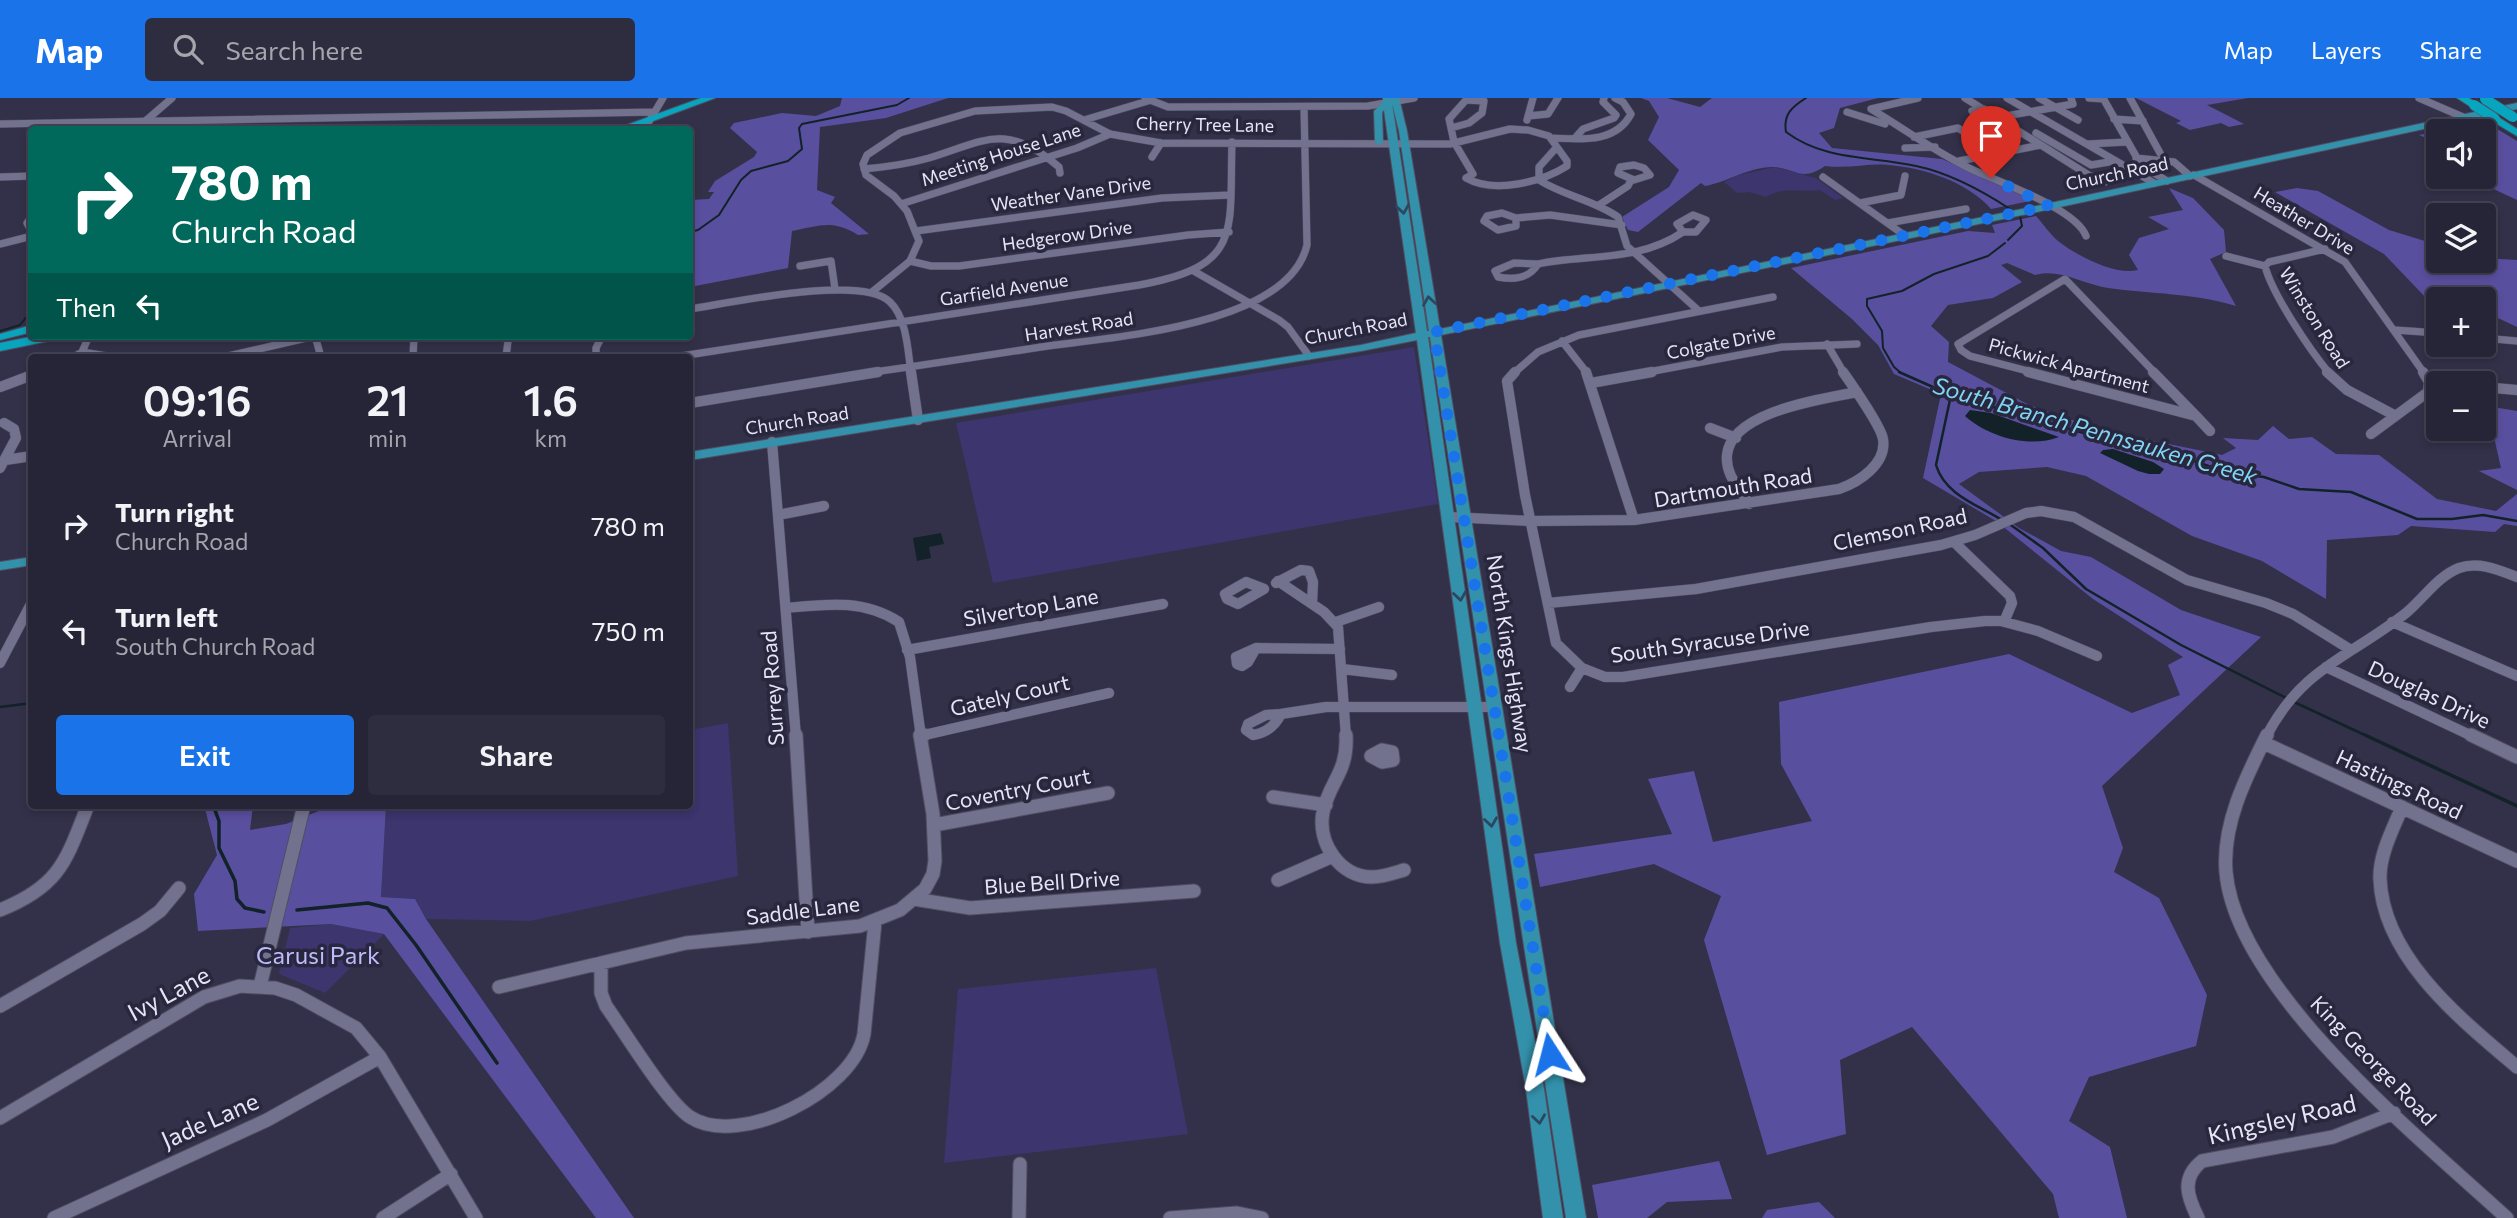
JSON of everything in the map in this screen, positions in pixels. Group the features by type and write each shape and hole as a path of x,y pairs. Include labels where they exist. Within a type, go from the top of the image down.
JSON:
{"highway":[{"path":"650,120 710,98"},
{"path":"631,126 720,98"},
{"path":"2462,98 2517,133"},
{"path":"2484,99 2515,118"},
{"path":"0,343 28,332"},
{"path":"0,343 28,339"}],"main road":[{"path":"1378,111 1391,100"},
{"name":"North Kings Highway","path":"1391,100 1457,517 1494,707 1576,1218"},
{"path":"1368,106 1378,111"},
{"name":"Church Road","path":"693,455 1309,356 1427,334 2027,211 2517,106"},
{"path":"1378,111 1379,142"},
{"name":"North Kings Highway","path":"1457,517 1475,707 1507,943 1533,1076 1553,1218"},
{"path":"0,566 28,562"}],"street":[{"path":"139,126 172,98"},
{"path":"0,124 145,121 650,120 663,98"},
{"path":"1084,120 1147,99 1168,107 1304,107 1368,106 1415,98"},
{"path":"1532,98 1524,129 1551,138 1608,136 1629,120 1631,114 1615,98"},
{"path":"1528,116 1545,115 1554,111 1558,98"},
{"path":"1575,138 1583,129 1614,118 1616,115 1603,102 1604,98"},
{"path":"1918,98 1872,108 1914,137 2077,222 2085,230 2086,236"},
{"path":"1965,98 2090,176"},
{"path":"1975,98 2091,165 2115,161"},
{"path":"2007,98 2154,183"},
{"path":"2039,98 2078,120"},
{"path":"2006,116 2073,104 2071,98"},
{"path":"2089,98 2103,99 2141,165 2167,181"},
{"path":"2130,98 2160,153"},
{"path":"2419,98 2463,117"},
{"path":"1450,128 1478,120 1483,114 1483,101 1469,99 1461,104 1449,119 1450,128 1454,142 1473,174 1466,177 1470,182 1539,180 1567,166 1551,138"},
{"name":"Cherry Tree Lane","path":"864,169 867,155 900,133 975,111 1052,107 1110,134 1161,143 1398,142 1412,145 1454,142 1500,130 1524,129"},
{"name":"Harvest Road","path":"693,402 828,379 1177,327 1249,302 1284,282 1303,260 1308,240 1304,107"},
{"path":"1984,109 1972,111 2002,129"},
{"path":"1847,112 1884,124 1891,123"},
{"path":"2114,119 2143,121"},
{"path":"1914,137 1958,128 1972,136"},
{"name":"Meeting House Lane","path":"901,204 1048,158 1110,134"},
{"path":"872,292 909,261 919,242 901,204 872,182 864,169 918,161 980,142 1006,138 1019,141 1048,158 1059,167 1060,173"},
{"path":"1229,232 1232,142"},
{"path":"2087,144 2127,142"},
{"path":"1152,158 1161,143"},
{"path":"1959,161 2041,145"},
{"path":"1905,148 1936,147"},
{"path":"1539,180 1539,167 1556,148"},
{"name":"Heather Drive","path":"2136,158 2174,162 2192,175 2325,249 2354,271 2426,377"},
{"path":"0,177 28,176"},
{"path":"1860,204 1900,195 1905,176"},
{"path":"1823,177 1904,235"},
{"path":"1539,180 1552,189 1599,205 1619,217 1627,246 1699,310"},
{"path":"1599,205 1628,186 1631,180"},
{"name":"Weather Vane Drive","path":"916,231 1162,198 1230,195"},
{"path":"1888,223 1966,209"},
{"path":"1516,218 1550,215 1622,225"},
{"name":"Hedgerow Drive","path":"909,261 931,266 959,266 1188,235 1229,232"},
{"name":"Garfield Avenue","path":"693,354 1150,284 1192,270 1217,255 1226,244 1229,232"},
{"path":"1538,264 1532,273 1514,279 1498,276 1494,271 1514,263 1538,264 1635,253 1665,243 1683,232"},
{"path":"0,236 28,235"},
{"path":"0,244 28,236"},
{"name":"Winston Road","path":"2325,249 2285,257 2265,266 2268,278 2327,373 2353,397 2394,415"},
{"path":"2226,256 2265,266"},
{"path":"800,266 831,261 835,289"},
{"path":"1192,270 1288,327 1309,356"},
{"name":"Pickwick Apartment","path":"2196,416 1970,356 1961,350 1958,344 2065,279 2210,430"},
{"path":"693,309 835,289 872,292 894,305 901,323 918,420"},
{"path":"1634,520 1591,383 1585,370 1562,341 1699,310 1773,297"},
{"path":"2395,330 2426,332"},
{"path":"2496,339 2517,341"},
{"path":"237,354 298,340"},
{"path":"506,354 508,341"},
{"name":"South Syracuse Drive","path":"1562,341 1537,354 1512,373 1507,381 1531,521 1556,643 1582,668 1605,677 1623,677 1931,627 2004,622 2038,631 2096,656"},
{"name":"Dartmouth Road","path":"1457,517 1531,521 1634,520 1839,489 1865,477 1881,456 1883,438 1828,344"},
{"name":"Colgate Drive","path":"1591,383 1760,351 1857,344"},
{"path":"0,387 28,376"},
{"path":"2496,388 2517,390"},
{"path":"1749,504 1731,477 1728,463 1729,449 1748,423 1790,406 1857,392"},
{"path":"2371,434 2394,415 2425,396 2426,392"},
{"path":"2,464 16,438 14,429 4,424"},
{"path":"1710,429 1736,438"},
{"name":"Surrey Road","path":"772,442 808,932"},
{"path":"2,464 28,457"},
{"path":"778,515 824,506"},
{"name":"Clemson Road","path":"1548,603 1607,599 1698,587 1954,542 2026,513 2041,511 2074,517 2187,580 2266,603 2293,614 2351,650"},
{"path":"1954,542 2010,596 2012,603 2004,622"},
{"name":"King George Road","path":"2507,1218 2321,1043 2259,958 2240,923 2231,900 2226,875 2230,827 2239,797 2290,696 2326,667 2411,609 2450,571 2462,566 2494,568 2517,577"},
{"path":"1264,589 1301,570 1310,571 1312,604"},
{"path":"1278,581 1336,622 1345,706 1359,754 1346,765 1326,805 1322,832 1333,856 1359,875 1373,877 1404,870"},
{"name":"Saddle Lane","path":"499,987 686,943 808,932 875,922 914,899 930,880 935,861 934,825 907,650 899,622 876,607 838,604 786,608"},
{"name":"Silvertop Lane","path":"907,650 1163,604"},
{"path":"1336,622 1379,607"},
{"path":"0,663 28,609"},
{"path":"2392,622 2517,677"},
{"path":"1256,648 1340,649"},
{"name":"Douglas Drive","path":"2326,667 2517,757"},
{"path":"1570,687 1582,668"},
{"path":"1342,669 1392,675"},
{"name":"Gately Court","path":"920,736 1109,693"},
{"path":"1281,714 1345,706 1494,707"},
{"name":"Hastings Road","path":"2264,743 2517,862"},
{"name":"Coventry Court","path":"934,825 1108,793"},
{"path":"1272,797 1326,805"},
{"path":"2402,807 2380,879 2390,923 2408,954 2449,1007 2517,1067"},
{"path":"0,910 32,897 54,880 62,868 86,809"},
{"path":"260,986 303,809"},
{"path":"1278,880 1333,856"},
{"path":"0,1006 142,924 160,911 179,888"},
{"name":"Blue Bell Drive","path":"914,899 970,908 1194,891"},
{"path":"601,963 601,993 606,1006 681,1110 710,1126 742,1125 777,1114 806,1100 837,1079 855,1060 863,1041 875,922"},
{"name":"Ivy Lane","path":"0,1118 190,1004 229,988 260,986 296,995 356,1028 380,1057 476,1218"},
{"name":"Jade Lane","path":"54,1218 267,1120 380,1057"},
{"name":"Kingsley Road","path":"2198,1218 2188,1198 2186,1181 2192,1167 2202,1161 2333,1137 2394,1113"},
{"path":"1018,1218 1020,1164"},
{"path":"383,1218 451,1174"},
{"path":"1170,1218 1237,1213 1262,1218"}],"green space":[{"path":"1775,167 1816,178 1843,198 1835,200 1820,190 1785,191 1766,197 1749,192 1737,193 1724,182 1739,175"},
{"path":"1414,347 1438,504 993,583 956,423"},
{"path":"728,723 738,876 530,921 426,919 415,899 381,897 386,809 693,809 693,729"},
{"name":"Carusi Park","path":"331,924 384,934 325,993 279,974 290,928"},
{"path":"1156,968 1188,1134 944,1163 958,989"}],"shaded area":[{"path":"842,98 948,98 886,118 820,127 817,190 835,197 831,203 869,234 858,235 833,225 792,231 788,268 693,286 693,200 709,199 714,192 708,192 715,181 754,157 757,152 730,128 734,123 782,113 816,116 840,106"},
{"path":"1641,98 1667,98 1700,107 1712,98 1878,98 1840,108 1834,128 1819,133 1832,148 1942,159 2028,197 2030,201 1991,209 1958,184 1931,173 1902,167 1825,166 1805,174 1765,167 1714,184 1705,186 1701,183 1638,232 1628,230 1622,217 1669,187 1679,170 1648,140 1659,117 1649,101"},
{"path":"2136,98 2248,98 2207,105 2244,124 2229,127 2221,123 2190,130 2176,123 2181,121"},
{"path":"2496,128 2517,141 2517,200 2494,189 2496,189"},
{"path":"2169,188 2193,198 2224,230 2226,252 2210,259 2236,306 2188,296 2108,288 2062,275 2035,275 2007,263 2001,265 2022,282 1993,298 1948,305 1931,326 1949,342 1948,362 2029,405 2101,430 2222,455 2236,448 2223,438 2258,440 2273,426 2289,439 2312,437 2336,454 2379,455 2437,499 2496,511 2517,494 2517,526 2504,524 2495,532 2411,526 2398,535 2327,540 2326,599 2262,561 2192,536 2086,476 2047,467 1979,472 1959,484 2019,528 2061,551 2091,557 2181,610 2261,637 2102,786 2123,848 2114,872 2159,898 2207,995 2196,1046 2089,1077 2069,1121 2110,1147 2127,1218 2059,1218 2053,1194 1912,1027 1840,1060 1846,1134 1767,1155 1704,940 1721,896 1654,864 1540,887 1534,854 1672,834 1648,779 1694,771 1713,842 1812,821 1781,764 1779,702 2009,654 2132,713 2180,695 2168,665 2183,657 2093,599 1996,521 1923,478 1941,394 1894,374 1878,345 1852,319 1791,268 1968,231 1995,233 1992,225 2036,216 2058,241 2085,258 2118,270 2138,270 2129,255 2139,238 2169,229 2148,217 2183,210"},
{"path":"2297,188 2318,191 2389,230 2426,241 2426,273 2496,273 2496,259 2517,260 2517,327 2496,317 2496,287 2426,287 2426,298 2384,254 2275,192"},
{"path":"2496,408 2517,411 2517,490 2479,471 2501,468 2495,441"},
{"path":"1970,410 1991,413 2059,437 2035,442 2009,439 1974,423 1965,416"},
{"path":"2113,449 2153,462 2164,469 2160,474 2149,474 2100,453"},
{"path":"941,533 944,544 929,547 931,558 917,561 913,538"},
{"path":"205,809 253,809 250,830 286,824 324,809 386,809 381,897 415,899 426,919 634,1218 596,1218 384,934 331,924 198,931 194,894 217,855"},
{"path":"1719,1161 1732,1199 1667,1202 1647,1218 1598,1218 1592,1185"},
{"path":"1819,1202 1835,1218 1762,1218 1767,1210"}],"waterway":[{"name":"South Branch Pennsauken Creek","path":"693,231 719,215 741,180 751,171 788,161 802,149 799,128 802,124 897,105 909,98"},
{"name":"South Branch Pennsauken Creek","path":"1806,98 1793,108 1786,120 1786,132 1801,141 1832,153 1916,166 1941,173 2010,209"},
{"name":"South Branch Pennsauken Creek","path":"2008,240 2022,226 2020,216"},
{"name":"South Branch Pennsauken Creek","path":"1901,373 1894,367 1883,348 1882,331 1867,306 1867,299 1902,291 1934,274 1988,256 2005,243"},
{"name":"South Branch Pennsauken Creek","path":"0,331 20,325 28,315"},
{"name":"South Branch Pennsauken Creek","path":"1901,373 1951,395"},
{"name":"South Branch Pennsauken Creek","path":"1951,395 2091,435 2156,448 2223,471 2264,477 2299,489 2351,492 2417,519 2452,519 2483,515 2517,521"},
{"path":"1951,395 1936,465 1940,475 1955,492 2002,520"},
{"path":"2008,523 2043,548 2086,589 2181,645 2288,699"},
{"path":"2294,702 2369,737"},
{"path":"0,707 28,704"},
{"path":"2365,735 2517,806"},
{"path":"214,809 219,821 219,848 235,881 237,899 245,908 264,912"},
{"path":"297,910 368,903 387,908 416,945 497,1063"}],"route":[{"path":"1550,1054 1434,332 2049,206 2021,190 1991,178"}]}
